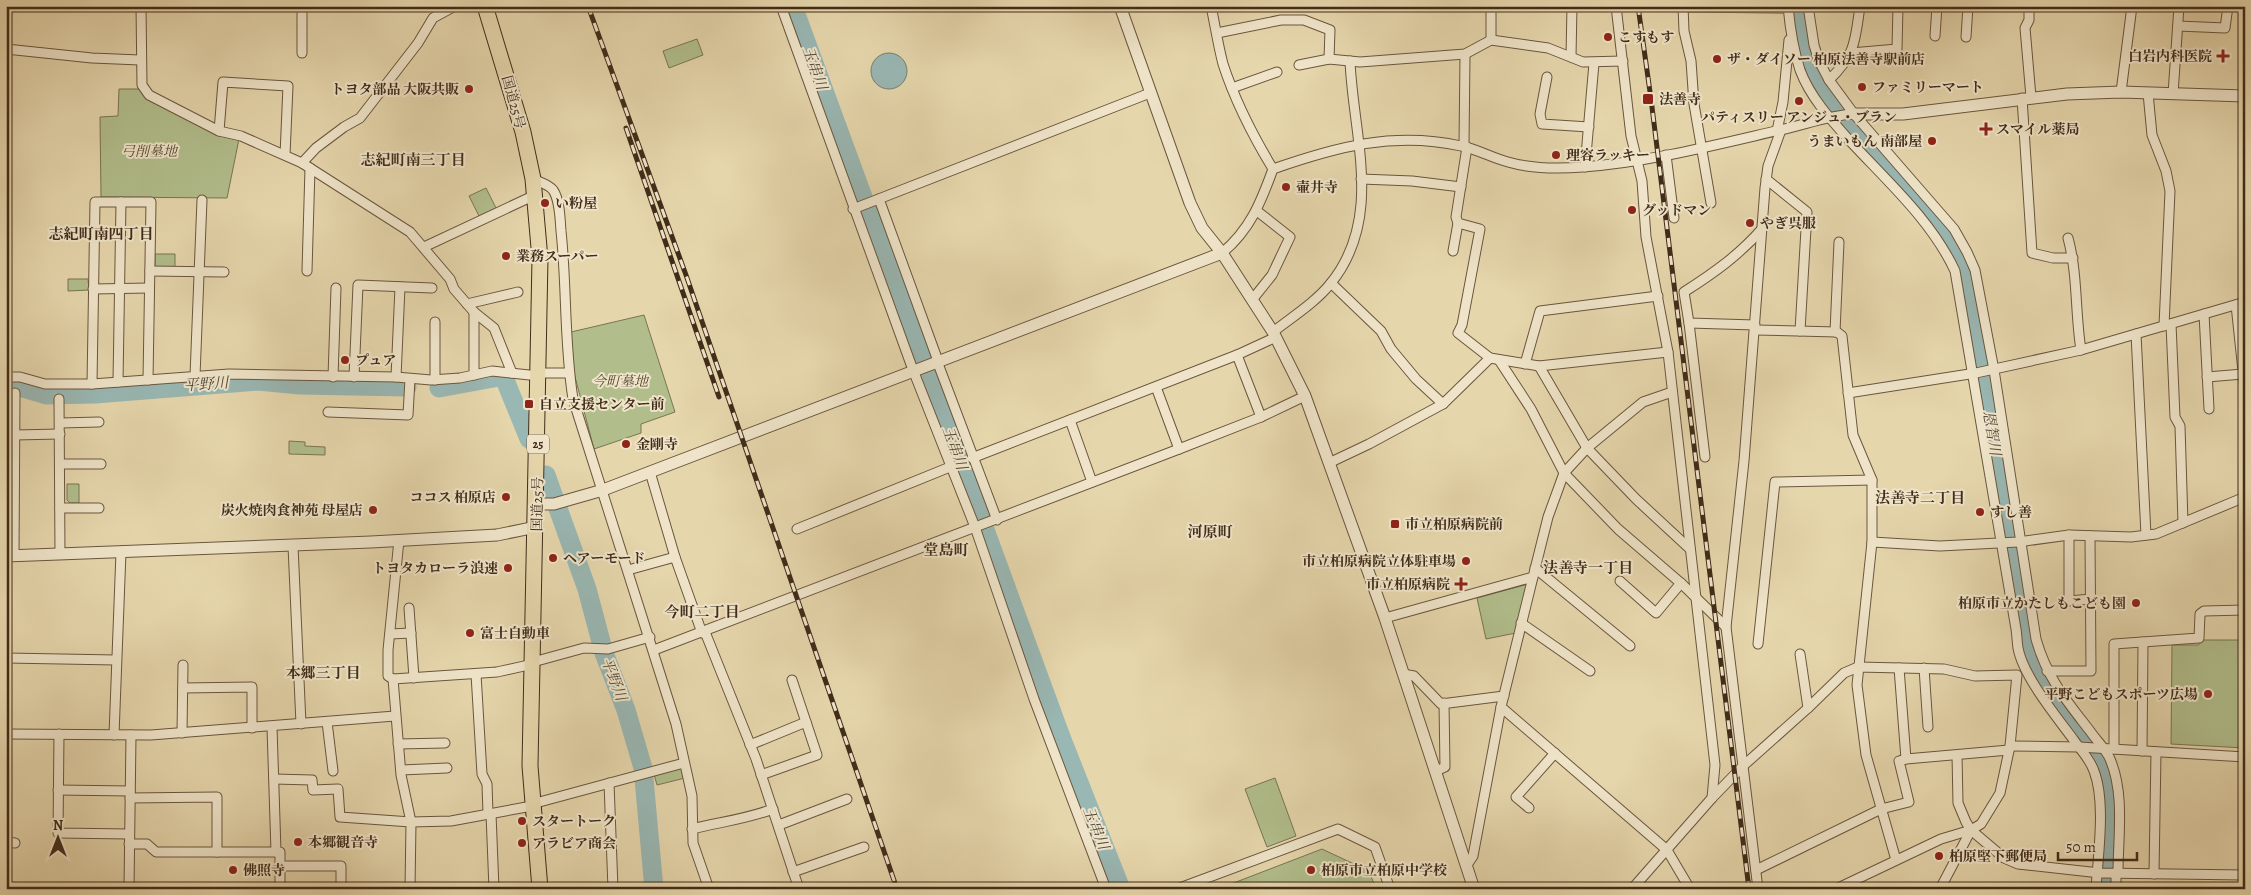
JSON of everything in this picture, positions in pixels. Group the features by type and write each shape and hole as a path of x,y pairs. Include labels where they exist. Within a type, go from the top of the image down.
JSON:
{"highway":[{"name":"国道25号","path":"485,6 513,93 533,179 540,259 540,374 530,766 540,889"}],"street":[{"path":"141,6 140,60 142,85 149,94 218,131 241,136 306,165 410,232 450,279 454,290 474,312 494,328 512,373"},
{"path":"302,6 302,53"},
{"path":"307,271 306,165 330,138 360,118 418,43 433,18 455,6"},
{"path":"780,6 917,369 950,467 978,527 1034,699 1106,889"},
{"path":"1120,6 1190,203 1202,228 1222,252 1274,335 1305,396 1385,618 1474,889"},
{"path":"1212,6 1223,62 1232,88 1260,148 1273,169"},
{"path":"1491,6 1491,40"},
{"path":"1571,57 1572,6"},
{"path":"1616,6 1636,161 1642,182 1646,237 1668,352 1715,765 1712,798"},
{"path":"1808,6 1814,45 1819,61 1829,80 1852,114 1954,229 1967,252 1980,290 2036,639 2053,682 2100,748 2109,757 2119,790 2116,889"},
{"path":"1829,80 1851,53 1860,6"},
{"path":"1851,53 1897,49 1898,6"},
{"path":"1936,36 1937,6"},
{"path":"1966,37 1968,6"},
{"path":"2029,6 2026,28 2032,253 2052,258 2073,258"},
{"path":"2121,92 2132,6"},
{"path":"2173,94 2179,6"},
{"path":"2178,26 2225,28 2228,6"},
{"path":"1712,203 1694,104 1691,61 1684,31 1682,7 1788,7 1790,31 1787,71 1779,131 1766,179 1744,461 1726,627 1758,889"},
{"path":"1217,33 1281,20 1304,20 1330,30 1329,59"},
{"path":"1790,31 1800,70 1832,119 1925,223 1947,254 1955,271 2003,542 2018,650 2030,678 2050,708 2081,747 2094,769 2100,798 2096,889"},
{"path":"1299,65 1329,59 1350,61 1465,54 1491,40 1548,48 1583,62 1623,61"},
{"path":"6,49 92,58 140,60"},
{"path":"1453,251 1458,223 1456,212 1466,147 1465,54"},
{"path":"972,458 1237,355 1274,335 1331,284 1350,254 1360,226 1360,144 1353,107 1350,61"},
{"path":"1585,167 1594,63"},
{"path":"1232,88 1277,72"},
{"path":"1546,77 1540,114 1542,124 1589,127"},
{"path":"218,131 223,82 288,86 285,155"},
{"path":"1273,169 1322,152 1360,144 1393,140 1418,140 1466,147 1508,162 1532,167 1562,169 1636,161 1852,114 1903,114 2027,98 2121,92 2245,96"},
{"path":"856,207 1150,93"},
{"path":"2148,93 2152,135 2166,171 2170,191 2168,325 2175,417 2180,426 2183,523"},
{"path":"1666,154 1674,218"},
{"path":"537,504 558,503 603,490 1222,252 1232,244 1257,211 1273,169"},
{"path":"533,179 546,184 553,191 559,213 569,373 573,399 676,724 692,796 693,843 708,889"},
{"path":"1361,179 1412,181 1461,187"},
{"path":"1766,179 1807,212 1800,331"},
{"path":"424,247 535,196"},
{"path":"877,199 972,458 993,521"},
{"path":"195,376 202,200"},
{"path":"92,384 95,202 151,202 148,380"},
{"path":"118,382 121,202"},
{"path":"1252,300 1272,275 1290,237 1257,211"},
{"path":"1458,223 1480,229 1466,294 1462,326 1458,333 1495,359 1531,409 1564,473 1618,529 1680,583 1726,627"},
{"path":"1705,457 1684,292 1729,262 1747,247 1762,228"},
{"path":"2068,238 2073,258 2077,327 2082,350"},
{"path":"1835,332 1839,242"},
{"path":"150,271 224,272"},
{"path":"1331,284 1381,331 1390,349 1443,404"},
{"path":"354,377 358,285 432,288"},
{"path":"396,378 400,287"},
{"path":"93,289 149,288"},
{"path":"333,377 336,288"},
{"path":"467,304 518,292"},
{"path":"1525,364 1540,311 1658,296"},
{"path":"1848,393 1992,370 2082,350 2240,303 2245,390"},
{"path":"474,312 474,375"},
{"path":"2204,314 2209,409"},
{"path":"435,322 435,380"},
{"path":"1689,323 1835,332 1842,336 1853,435 1872,480 1872,542 1858,667 1858,685 1866,755 1896,860"},
{"path":"2136,334 2146,535"},
{"path":"1495,359 1540,366 1668,352"},
{"path":"1237,355 1261,417"},
{"path":"1330,462 1369,444 1443,404 1495,359"},
{"path":"1540,366 1587,448 1636,499 1690,549"},
{"path":"6,377 20,377 45,384 92,384 229,374 435,380 492,371 540,374 569,373"},
{"path":"2207,378 2243,374"},
{"path":"328,412 408,414 410,379"},
{"path":"1156,387 1179,449"},
{"path":"1467,865 1473,856 1501,707 1521,623 1548,517 1564,473 1587,448 1643,402 1672,392"},
{"path":"15,393 10,556 294,546 497,535 536,527"},
{"path":"654,650 1179,449 1261,417 1305,396"},
{"path":"60,399 60,554"},
{"path":"1070,420 1092,482"},
{"path":"60,423 99,422"},
{"path":"14,435 60,434"},
{"path":"60,464 101,464"},
{"path":"797,529 950,467"},
{"path":"650,472 675,558 703,632 750,745 779,825 799,889"},
{"path":"1758,644 1776,482 1872,480"},
{"path":"1872,542 1940,546 2069,536 2131,537 2156,534 2245,497"},
{"path":"60,508 99,508"},
{"path":"2069,536 2069,601 2091,599"},
{"path":"2047,670 2091,671 2090,536"},
{"path":"398,540 388,676 393,680 497,672 584,648 602,649 650,637"},
{"path":"294,546 301,724"},
{"path":"114,735 121,552"},
{"path":"628,570 675,558"},
{"path":"1385,618 1534,572"},
{"path":"1534,572 1630,646"},
{"path":"1620,582 1656,613 1680,583"},
{"path":"409,608 414,678"},
{"path":"2114,750 2114,644 2199,638 2200,614 2204,610 2245,610"},
{"path":"1521,623 1590,671"},
{"path":"390,634 411,632"},
{"path":"2142,751 2143,642"},
{"path":"1800,654 1808,708"},
{"path":"6,658 116,660"},
{"path":"1836,889 1941,839 1971,830 1981,824 2000,793 2010,748 2017,675 2023,662"},
{"path":"182,733 183,666"},
{"path":"1632,889 1712,798 1743,766 1844,673 1858,667 1944,669 1975,676 2017,675"},
{"path":"1899,668 1906,759"},
{"path":"1924,668 1928,727"},
{"path":"476,674 482,774 487,784 494,889"},
{"path":"1403,674 1414,676 1441,704 1504,696"},
{"path":"393,680 401,770 411,822 410,889"},
{"path":"761,775 817,755 792,680"},
{"path":"183,688 252,687 252,728"},
{"path":"1436,771 1445,767 1444,703"},
{"path":"1501,707 1667,850 1690,889"},
{"path":"6,734 131,735 182,733 395,716"},
{"path":"327,722 333,771"},
{"path":"750,745 806,722"},
{"path":"272,726 276,852"},
{"path":"59,734 58,833 129,834"},
{"path":"129,889 131,735"},
{"path":"398,744 445,743"},
{"path":"1756,870 1881,810 1909,802 1899,761 1906,759 2010,748 2081,747 2245,757"},
{"path":"2154,874 2156,752"},
{"path":"1529,808 1516,797 1555,753"},
{"path":"1957,755 1958,803 1971,830 2004,858 2018,864 2116,874 2245,876"},
{"path":"274,779 312,780 313,790 338,789 340,817 411,822 451,821 532,805 684,763"},
{"path":"401,770 447,768"},
{"path":"609,783 613,889"},
{"path":"58,790 130,795 217,796 217,852"},
{"path":"779,825 847,799"},
{"path":"692,828 733,819 749,818 773,809"},
{"path":"1177,889 1338,829 1375,847 1390,889"},
{"path":"1940,889 1971,830"},
{"path":"129,844 147,844 156,852 280,852 280,889"},
{"path":"793,872 864,847"},
{"path":"280,866 341,866 342,889"}],"green space":[{"path":"697,39 703,55 669,68 663,51"},
{"name":"弓削墓地","path":"119,89 139,89 149,98 239,139 227,198 101,197 100,117 118,116"},
{"path":"486,188 496,208 479,216 469,196"},
{"path":"155,254 175,254 175,268 159,268 155,266"},
{"path":"68,279 88,279 89,290 68,291"},
{"name":"今町墓地","path":"644,315 675,412 641,424 641,433 594,449 574,373 571,332"},
{"path":"289,441 305,442 305,446 325,447 325,455 289,454"},
{"path":"67,484 79,484 79,503 70,503 67,500"},
{"path":"1528,584 1516,633 1486,639 1477,598"},
{"name":"平野こどもスポーツ広場","path":"2204,640 2245,640 2245,748 2171,744 2172,645 2198,645"},
{"path":"682,767 685,778 657,785 654,774"},
{"path":"1275,778 1296,836 1267,847 1245,789"},
{"name":"柏原市立柏原中学校","path":"1322,849 1369,871 1376,889 1218,889"}],"water":[{"path":"889,53 902,58 907,71 902,84 889,89 876,84 871,71 876,58"}],"waterway":[{"name":"玉串川","path":"793,6 1061,737 1121,889"},
{"name":"恩智川","path":"1796,6 1805,57 1819,86 1940,230 1953,251 1968,290 2027,646 2042,682 2101,760 2109,786 2106,889"},
{"name":"平野川","path":"439,388 499,377 505,380 529,439"},
{"name":"平野川","path":"6,386 16,386 46,395 95,394 258,381 300,385 407,387"},
{"name":"平野川","path":"546,475 587,589 604,653 626,710 643,768 654,889"}],"railway":[{"path":"588,6 686,275 897,889"},
{"path":"1638,6 1749,889"},
{"path":"626,128 719,397"}],"place":[{"name":"こすもす","path":"1608,37"},
{"name":"白岩内科医院","path":"2223,56"},
{"name":"ザ・ダイソー 柏原法善寺駅前店","path":"1717,59"},
{"name":"ファミリーマート","path":"1862,87"},
{"name":"トヨタ部品 大阪共販","path":"469,89"},
{"name":"法善寺","path":"1648,99"},
{"name":"パティスリー アンジュ・ブラン","path":"1799,101"},
{"name":"スマイル薬局","path":"1986,129"},
{"name":"うまいもん 南部屋","path":"1932,141"},
{"name":"理容ラッキー","path":"1556,155"},
{"name":"壷井寺","path":"1286,187"},
{"name":"い粉屋","path":"545,203"},
{"name":"グッドマン","path":"1632,210"},
{"name":"やぎ呉服","path":"1750,223"},
{"name":"業務スーパー","path":"506,256"},
{"name":"プュア","path":"345,360"},
{"name":"自立支援センター前","path":"529,404"},
{"name":"金剛寺","path":"626,444"},
{"name":"ココス 柏原店","path":"506,497"},
{"name":"炭火焼肉食神苑 母屋店","path":"373,510"},
{"name":"すし善","path":"1980,512"},
{"name":"市立柏原病院前","path":"1395,524"},
{"name":"ヘアーモード","path":"553,558"},
{"name":"市立柏原病院立体駐車場","path":"1466,561"},
{"name":"トヨタカローラ浪速","path":"508,568"},
{"name":"市立柏原病院","path":"1461,584"},
{"name":"柏原市立かたしもこども園","path":"2136,603"},
{"name":"富士自動車","path":"470,633"},
{"name":"平野こどもスポーツ広場","path":"2208,694"},
{"name":"スタートーク","path":"522,821"},
{"name":"本郷観音寺","path":"298,842"},
{"name":"アラビア商会","path":"522,843"},
{"name":"柏原堅下郵便局","path":"1939,856"},
{"name":"佛照寺","path":"233,870"},
{"name":"柏原市立柏原中学校","path":"1311,870"}],"district":[{"name":"志紀町南三丁目","path":"413,160"},
{"name":"志紀町南四丁目","path":"101,234"},
{"name":"法善寺二丁目","path":"1920,498"},
{"name":"河原町","path":"1210,532"},
{"name":"堂島町","path":"946,550"},
{"name":"法善寺一丁目","path":"1588,568"},
{"name":"今町二丁目","path":"702,612"},
{"name":"本郷三丁目","path":"323,673"}]}
